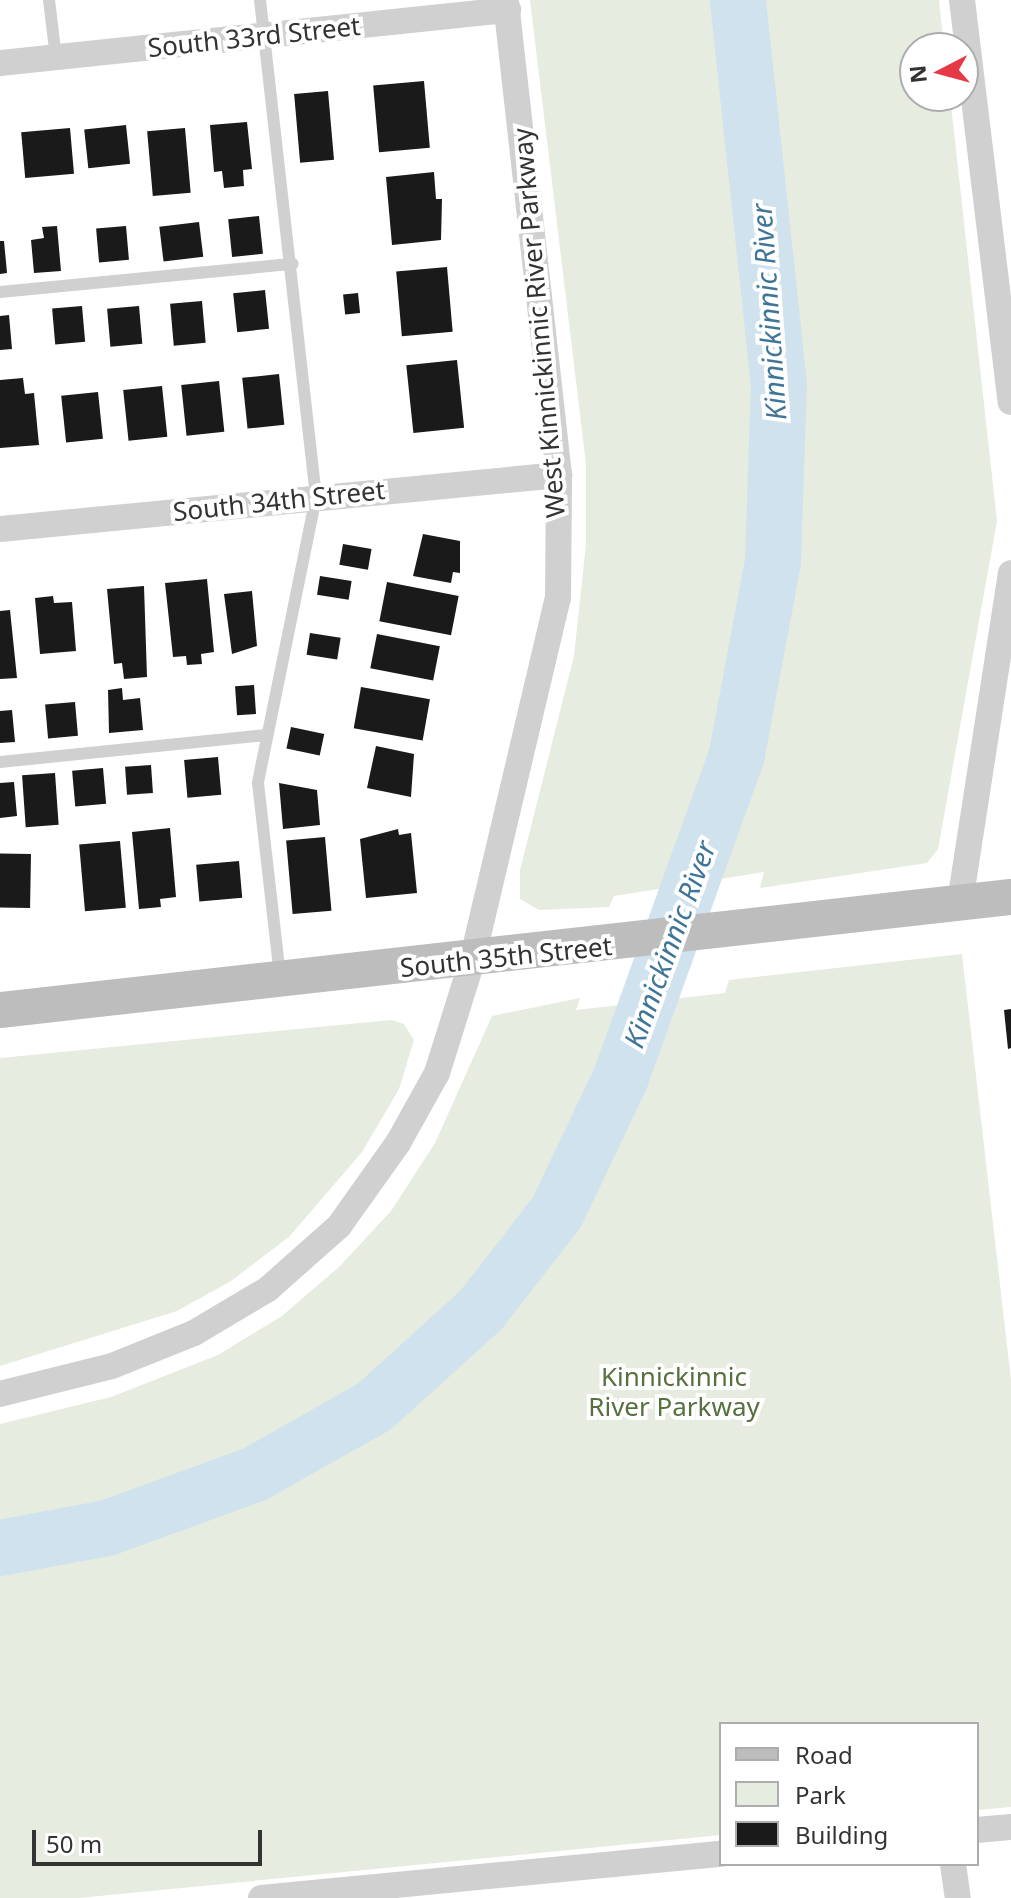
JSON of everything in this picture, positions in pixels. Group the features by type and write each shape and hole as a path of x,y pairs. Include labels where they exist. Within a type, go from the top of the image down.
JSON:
{"main road":[{"name":"South 35th Street","path":"0,1010 472,961 1011,897"}],"street":[{"path":"962,0 1011,402"},
{"name":"South 33rd Street","path":"0,63 264,36 507,5"},
{"name":"West Kinnickinnic River Parkway","path":"0,1394 112,1366 194,1333 268,1289 339,1226 398,1143 437,1073 472,961 558,598 559,475 507,5"},
{"name":"South 34th Street","path":"0,529 559,475"},
{"path":"960,902 1011,573"},
{"path":"979,1830 1011,1827"},
{"path":"261,1898 719,1854"},
{"path":"953,1866 958,1898"}],"lane":[{"path":"49,0 56,58"},
{"path":"260,0 293,264 316,497 258,783 280,981"},
{"path":"0,292 293,264"},
{"path":"0,762 267,735"}],"green space":[{"path":"530,0 939,0 942,32 899,32 899,112 952,112 997,521 938,849 927,863 760,888 764,872 614,896 609,907 539,910 520,899 520,870 574,656 586,544 586,464"},
{"name":"Kinnickinnic River Parkway","path":"962,954 1011,1380 1011,1807 979,1810 979,1722 719,1722 719,1835 79,1898 0,1898 0,1424 111,1397 218,1355 282,1316 340,1266 391,1211 435,1143 492,1016 580,998 576,1010 725,993 729,980"},
{"path":"391,1020 404,1024 414,1040 399,1089 362,1152 289,1237 231,1281 177,1311 0,1366 0,1058"}],"building":[{"path":"424,81 430,148 379,152 373,85"},
{"path":"328,91 334,160 300,163 294,94"},
{"path":"247,122 252,169 243,170 244,186 224,188 222,171 214,172 210,125"},
{"path":"126,125 130,164 88,168 84,129"},
{"path":"70,128 74,174 25,178 21,132"},
{"path":"185,128 191,193 153,196 147,131"},
{"path":"434,172 436,199 442,199 441,240 392,245 386,177"},
{"path":"259,216 263,254 232,257 228,219"},
{"path":"199,222 203,257 164,262 159,227"},
{"path":"57,226 61,271 34,273 31,240 44,238 42,227"},
{"path":"126,226 129,260 99,262 96,229"},
{"path":"0,241 4,241 7,273 0,274"},
{"path":"447,267 453,332 402,336 396,271"},
{"path":"265,290 269,329 237,332 233,293"},
{"path":"358,293 360,313 345,314 343,295"},
{"path":"202,301 206,343 174,346 170,304"},
{"path":"82,306 85,342 55,344 52,309"},
{"path":"139,306 142,344 110,347 107,309"},
{"path":"9,315 12,349 0,350 0,316"},
{"path":"457,360 464,428 413,433 406,365"},
{"path":"279,374 284,425 248,429 242,378"},
{"path":"23,378 25,394 34,393 39,445 0,448 0,380"},
{"path":"219,381 224,432 187,436 181,385"},
{"path":"162,386 167,437 129,441 123,390"},
{"path":"98,392 103,439 66,443 61,396"},
{"path":"423,534 460,541 460,573 453,572 451,583 413,576"},
{"path":"343,544 372,549 368,570 339,565"},
{"path":"320,576 352,581 349,600 317,595"},
{"path":"207,579 214,652 201,654 202,664 187,665 186,656 173,657 165,583"},
{"path":"387,582 459,596 451,635 379,621"},
{"path":"144,586 147,677 124,679 122,663 114,664 107,589"},
{"path":"252,591 257,646 232,654 224,594"},
{"path":"53,596 54,603 72,602 76,651 40,654 35,598"},
{"path":"10,610 17,678 0,679 0,611"},
{"path":"310,633 341,638 337,660 307,655"},
{"path":"377,634 440,646 433,681 370,668"},
{"path":"254,685 256,714 237,715 235,686"},
{"path":"361,687 430,699 423,741 354,728"},
{"path":"122,688 123,700 140,698 143,730 109,733 108,690"},
{"path":"75,702 78,736 48,738 45,705"},
{"path":"12,710 15,742 0,743 0,711"},
{"path":"291,727 324,734 320,756 286,749"},
{"path":"376,746 414,754 411,797 367,788"},
{"path":"218,757 221,795 187,798 184,760"},
{"path":"151,765 153,793 127,795 125,767"},
{"path":"103,768 106,804 75,807 72,771"},
{"path":"55,773 59,825 26,827 22,775"},
{"path":"14,782 17,816 0,818 0,783"},
{"path":"279,783 317,790 320,825 283,829"},
{"path":"170,828 176,897 160,899 161,907 139,909 132,832"},
{"path":"398,829 399,835 411,833 417,893 366,898 360,839"},
{"path":"325,837 331,911 293,914 286,840"},
{"path":"120,841 126,908 85,911 79,845"},
{"path":"0,853 31,854 30,908 0,907"},
{"path":"239,861 242,898 199,902 196,865"},
{"path":"1011,1009 1011,1048 1008,1049 1004,1010"}],"waterway":[{"name":"Kinnickinnic River","path":"0,1548 107,1528 255,1474 375,1406 481,1310 557,1212 621,1077 737,754 773,562 779,385 738,0"}]}
